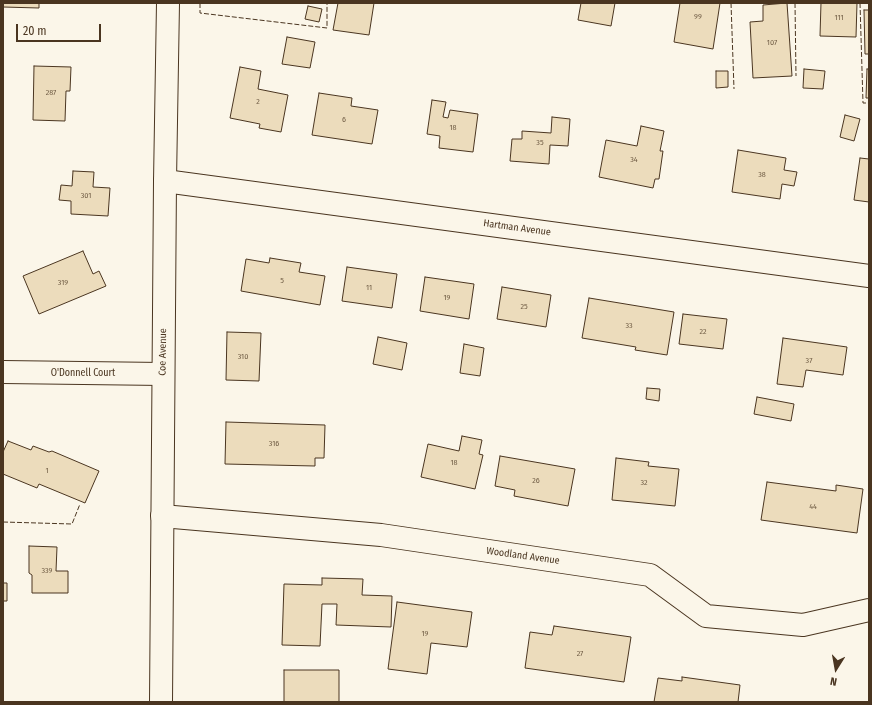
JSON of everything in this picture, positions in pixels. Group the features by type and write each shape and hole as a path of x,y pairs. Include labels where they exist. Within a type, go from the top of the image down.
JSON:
{"street":[{"name":"Coe Avenue","path":"160,702 168,3"},
{"name":"Hartman Avenue","path":"165,181 869,276"},
{"name":"O'Donnell Court","path":"3,372 163,374"},
{"name":"Woodland Avenue","path":"162,516 381,535 650,575 706,616 803,625 869,610"}],"building":[{"path":"3,3 39,3 39,8 3,7"},
{"path":"338,3 374,3 369,35 333,30"},
{"path":"581,3 615,3 611,26 578,20"},
{"path":"680,3 720,3 713,49 674,42"},
{"path":"787,3 792,76 753,78 750,22 763,21 763,5"},
{"path":"821,3 857,3 856,37 820,36"},
{"path":"308,6 322,9 319,22 305,19"},
{"path":"864,10 869,10 869,54 865,54"},
{"path":"287,37 315,42 310,68 282,64"},
{"path":"34,66 71,67 70,91 66,91 65,121 33,120"},
{"path":"240,67 261,71 258,89 288,95 281,132 259,128 260,124 230,118"},
{"path":"804,69 825,71 823,89 803,88"},
{"path":"867,69 869,69 869,98 866,98"},
{"path":"716,71 728,71 728,87 716,88"},
{"path":"319,93 352,98 351,106 378,110 372,144 312,135"},
{"path":"432,100 446,102 443,117 448,118 450,110 478,114 473,152 439,148 440,136 427,134"},
{"path":"845,115 860,119 854,141 840,137"},
{"path":"552,117 570,119 568,146 550,145 549,164 510,161 512,139 522,139 522,131 551,133"},
{"path":"641,126 664,131 660,151 663,151 659,179 655,179 653,188 599,177 606,140 637,146"},
{"path":"738,150 786,158 784,170 797,172 794,186 782,184 780,199 732,192"},
{"path":"860,158 869,159 869,202 854,200"},
{"path":"73,171 94,172 93,187 110,188 108,216 71,214 71,201 59,200 61,185 72,186"},
{"path":"83,251 93,274 99,271 106,286 39,314 23,276"},
{"path":"270,258 301,263 299,272 325,276 320,305 241,291 246,259 269,263"},
{"path":"347,267 397,274 392,308 342,301"},
{"path":"425,277 474,284 469,319 420,311"},
{"path":"502,287 551,295 546,327 497,319"},
{"path":"589,298 674,312 667,355 635,350 636,347 582,338"},
{"path":"683,314 727,319 723,349 679,344"},
{"path":"227,332 261,333 259,381 226,380"},
{"path":"378,337 407,343 402,370 373,364"},
{"path":"783,338 847,347 843,375 806,370 803,387 777,384"},
{"path":"464,344 484,348 480,376 460,373"},
{"path":"647,388 660,389 659,401 646,399"},
{"path":"757,397 794,404 791,421 754,414"},
{"path":"226,422 325,425 324,458 315,458 315,466 225,464"},
{"path":"462,436 482,440 479,454 483,455 475,489 421,477 428,444 459,451"},
{"path":"8,441 31,450 33,446 49,452 52,451 99,471 85,503 39,484 37,488 3,474 3,452"},
{"path":"500,456 575,469 568,506 514,496 515,490 495,486"},
{"path":"616,458 649,462 648,466 679,469 675,506 612,500"},
{"path":"767,482 836,491 836,485 863,489 857,533 761,520"},
{"path":"29,546 57,547 56,571 68,571 68,593 32,593 32,575 29,573"},
{"path":"322,578 363,579 362,595 392,596 391,627 336,625 337,604 322,604 320,646 282,645 284,584 322,585"},
{"path":"3,583 7,583 7,601 3,601"},
{"path":"397,602 472,612 467,647 431,643 427,674 388,669"},
{"path":"554,626 631,637 624,682 525,668 530,632 552,635"},
{"path":"284,670 339,670 339,702 284,702"},
{"path":"682,677 740,685 738,702 654,702 658,678 682,681"}],"fence":[{"path":"200,3 200,13 327,28 327,3"},
{"path":"731,3 734,89"},
{"path":"795,3 796,76"},
{"path":"860,3 863,103 869,103"},
{"path":"3,522 72,524 80,504"}]}
